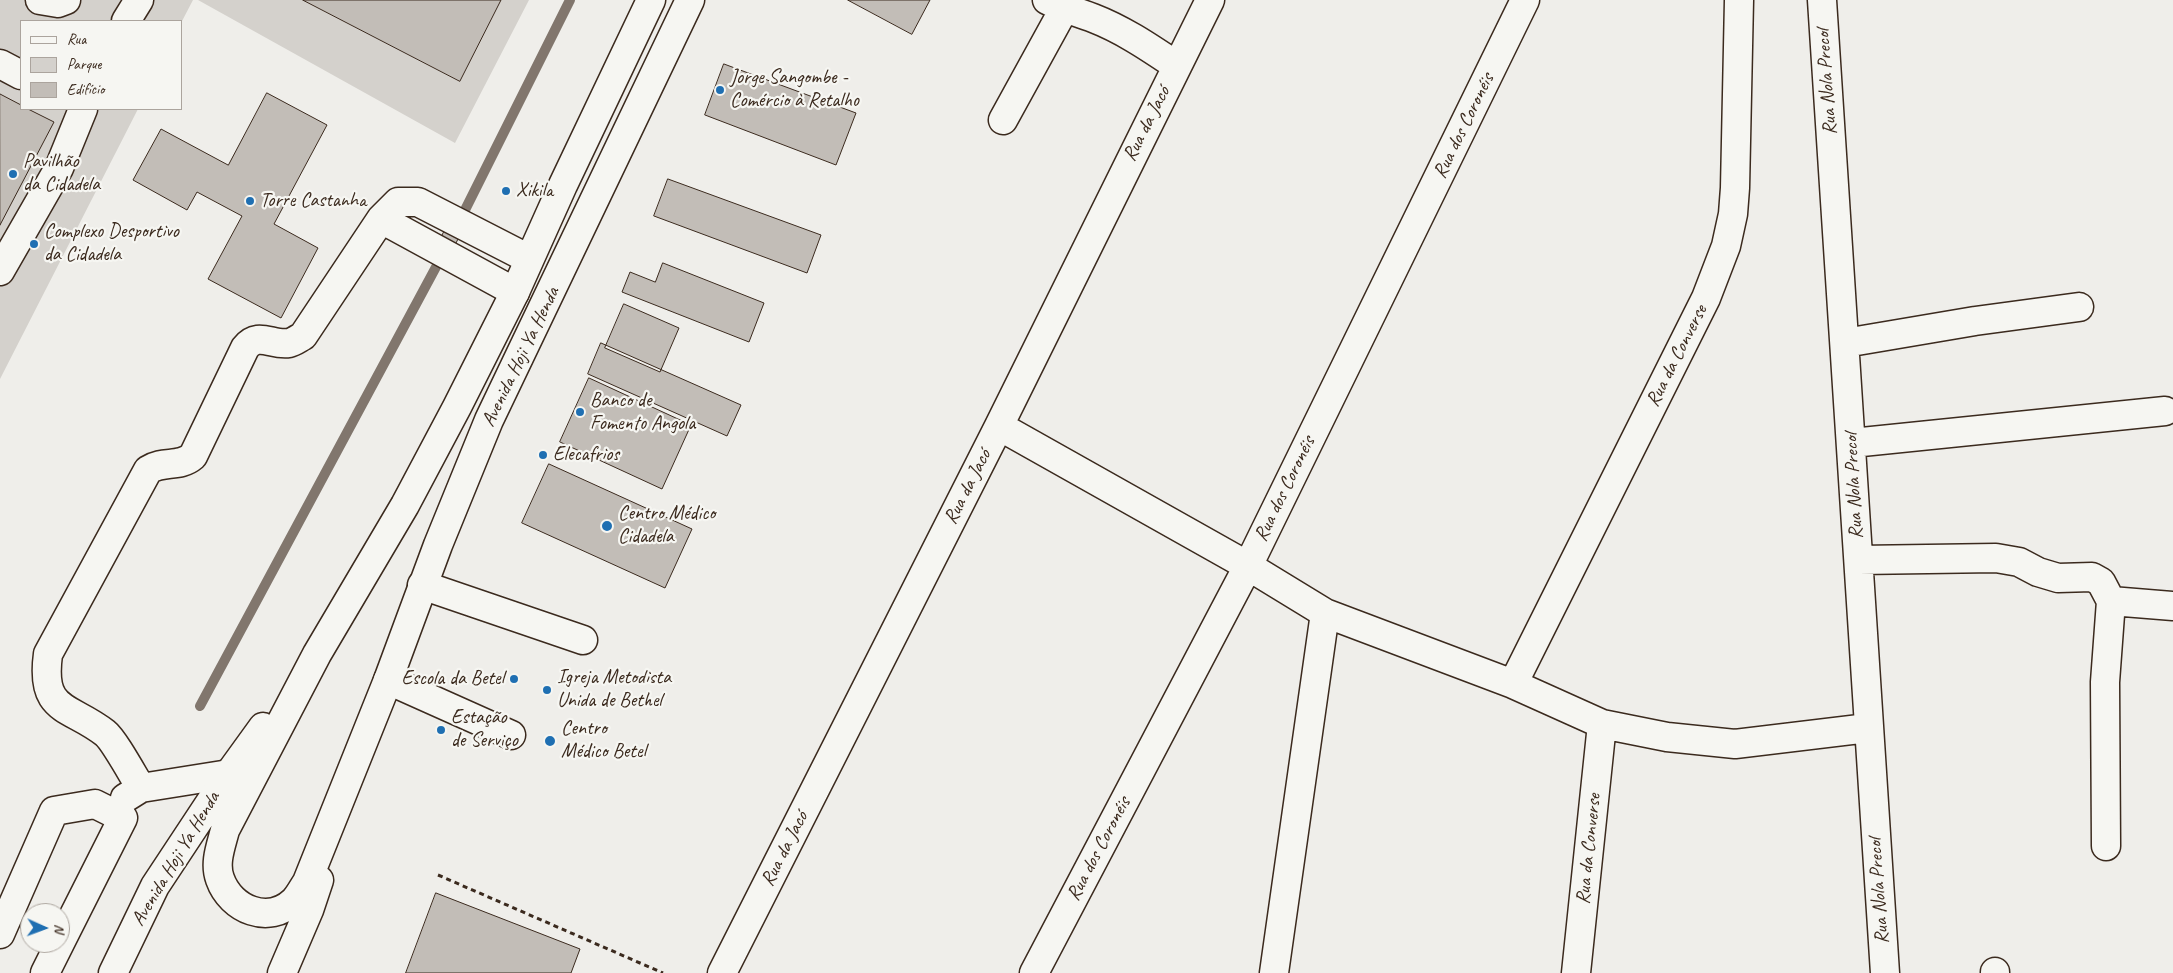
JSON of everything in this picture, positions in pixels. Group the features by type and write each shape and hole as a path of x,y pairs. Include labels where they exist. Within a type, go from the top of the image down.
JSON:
{"street":[{"path":"40,0 58,3 66,0"},
{"path":"127,20 139,0"},
{"name":"Avenida Hoji Ya Henda","path":"113,973 155,886 229,774 318,654 405,506 515,292 651,0"},
{"name":"Avenida Hoji Ya Henda","path":"371,722 422,585 489,420 690,0"},
{"name":"Rua da Jacó","path":"722,973 999,426 1210,0"},
{"name":"Rua dos Coronéis","path":"1034,973 1248,566 1525,0"},
{"name":"Rua da Converse","path":"1513,684 1706,298 1726,246 1733,214 1735,188 1739,0"},
{"name":"Rua Nola Precol","path":"1822,0 1885,973"},
{"path":"1003,120 1055,4 1094,18 1134,37 1177,66"},
{"path":"0,64 20,74"},
{"path":"0,271 59,168 83,110"},
{"path":"141,788 107,734 58,705 49,690 46,670 48,654 148,470 161,463 187,461 193,456 250,342 256,340 288,343 304,336 381,219 398,202 418,202 529,260"},
{"path":"381,219 515,292"},
{"path":"1845,343 1975,321 2080,306"},
{"path":"1852,443 2165,411"},
{"path":"999,426 1248,566 1325,613 1513,684 1602,724 1667,737 1735,744 1868,728"},
{"path":"1859,560 1996,558 2019,562 2038,572 2058,578 2092,578 2102,582 2111,602 2104,682 2106,846"},
{"path":"422,585 583,640"},
{"path":"2111,602 2173,606"},
{"path":"1274,973 1325,613"},
{"path":"318,654 225,830 218,858 220,879 229,895 240,906 254,913 264,913 278,910 294,901 307,882 371,722"},
{"path":"388,680 511,735"},
{"path":"282,973 309,910 371,722"},
{"name":"Rua da Converse","path":"1576,973 1602,724"},
{"path":"106,810 141,788 229,774"},
{"path":"0,934 54,811 95,804 123,818 70,923"},
{"path":"45,973 55,953"}],"path":[{"path":"438,875 663,973"}],"green space":[{"name":"Complexo Desportivo da Cidadela","path":"0,0 193,0 182,21 20,20 20,110 137,110 0,379"},
{"path":"198,0 529,0 455,143"}],"building":[{"path":"303,0 501,0 460,81"},
{"path":"848,0 930,0 912,34"},
{"path":"724,64 856,113 836,165 705,115"},
{"name":"Torre Castanha","path":"267,93 327,125 274,224 318,248 281,318 208,279 242,216 197,192 187,210 133,180 161,129 228,165"},
{"name":"Pavilhão da Cidadela","path":"0,94 20,104 20,110 30,110 54,122 0,225"},
{"path":"668,179 821,235 807,273 654,216"},
{"path":"445,230 459,237 455,245 441,238"},
{"path":"663,263 764,303 749,342 622,292 630,272 655,282"},
{"path":"624,304 679,328 660,372 605,348"},
{"path":"601,343 741,405 727,436 588,374"},
{"path":"589,378 691,425 662,489 560,442"},
{"name":"Centro Médico Cidadela","path":"549,464 692,529 665,588 522,523"},
{"path":"436,893 580,949 571,973 406,973"}],"waterway":[{"path":"464,212 570,0"},
{"path":"200,706 436,267"}],"place":[{"name":"Jorge Sangombe - Comércio à Retalho","path":"720,90"},
{"name":"Pavilhão da Cidadela","path":"13,174"},
{"name":"Xikila","path":"506,191"},
{"name":"Torre Castanha","path":"250,201"},
{"name":"Complexo Desportivo da Cidadela","path":"34,244"},
{"name":"Banco de Fomento Angola","path":"580,412"},
{"name":"Elecafrios","path":"543,455"},
{"name":"Centro Médico Cidadela","path":"607,526"},
{"name":"Escola da Betel","path":"514,679"},
{"name":"Igreja Metodista Unida de Bethel","path":"547,690"},
{"name":"Estação de Serviço","path":"441,730"},
{"name":"Centro Médico Betel","path":"550,741"}]}
